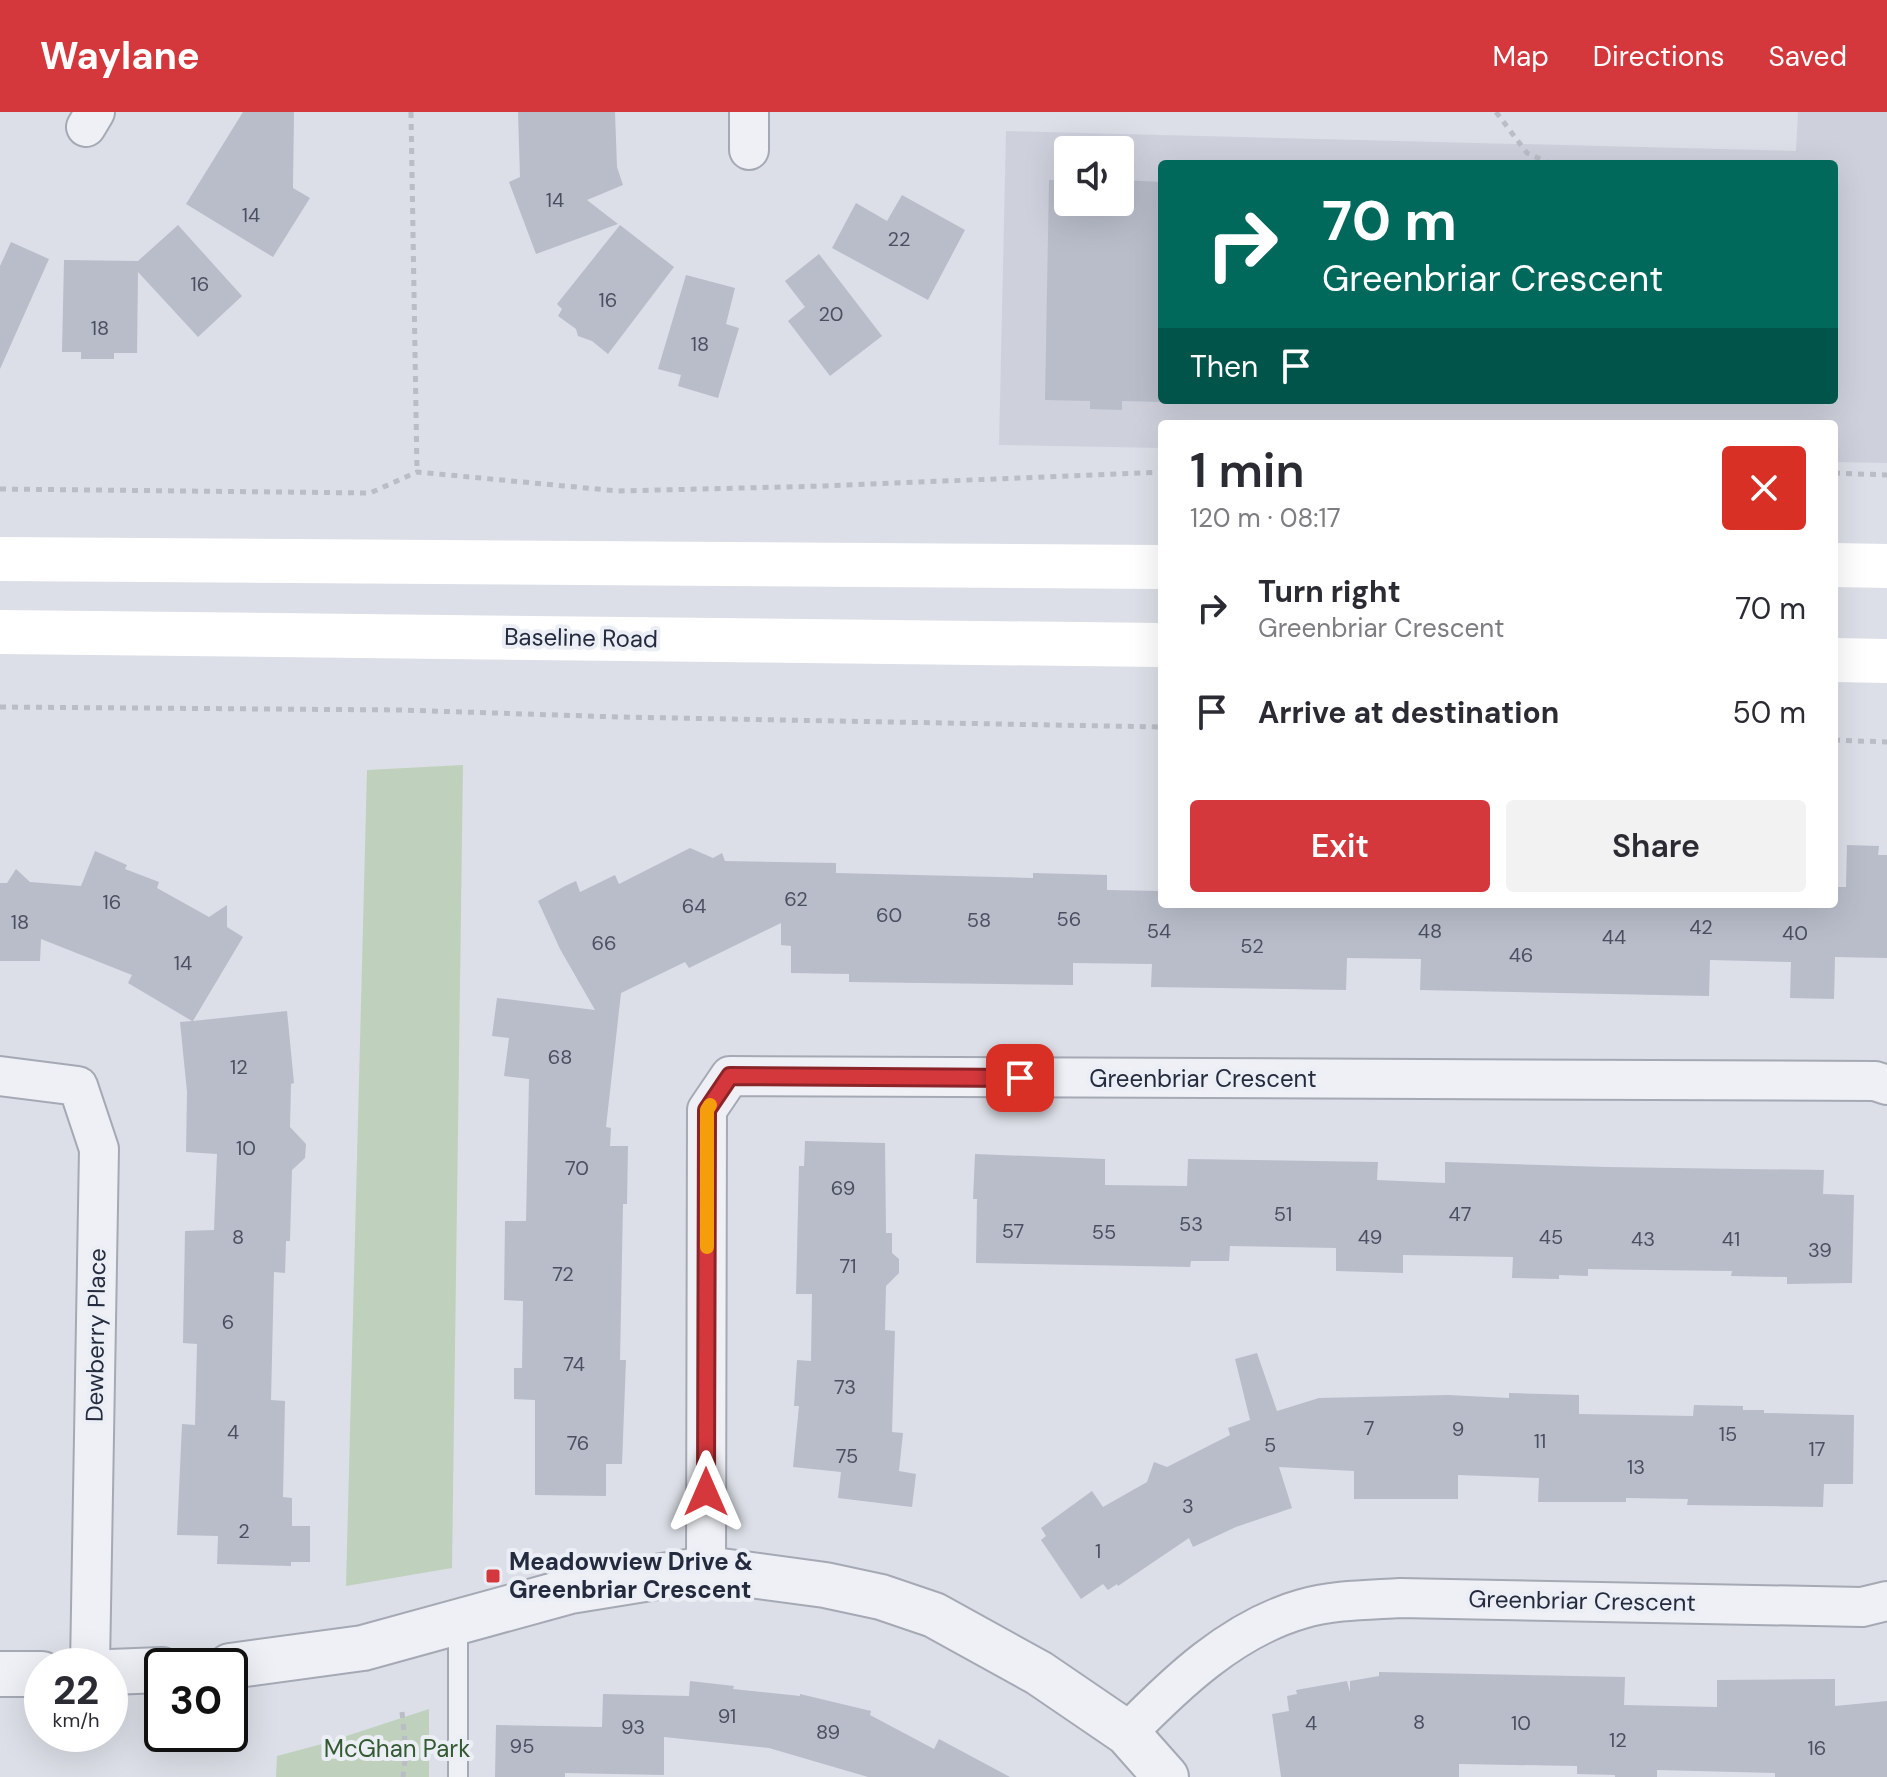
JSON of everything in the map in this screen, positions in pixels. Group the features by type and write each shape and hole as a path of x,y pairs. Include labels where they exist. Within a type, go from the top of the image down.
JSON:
{"main road":[{"path":"0,559 1158,567"},
{"path":"1838,565 1887,566"},
{"name":"Baseline Road","path":"0,632 1158,645"},
{"path":"1838,660 1887,661"}],"street":[{"path":"749,112 749,150"},
{"name":"Dewberry Place","path":"0,1076 78,1086 99,1149 90,1648"},
{"name":"Greenbriar Crescent","path":"706,1569 707,1110 730,1076 1875,1081 1887,1085"},
{"path":"248,1664 363,1648 570,1591 706,1569 825,1585 881,1597 934,1615 1039,1673 1127,1733 1166,1777"},
{"name":"Greenbriar Crescent","path":"1127,1733 1203,1661 1255,1629 1301,1609 1351,1600 1400,1598 1862,1607 1887,1601"},
{"path":"0,1674 24,1674"}],"lane":[{"path":"458,1621 458,1777"}],"path":[{"path":"411,112 417,472"},
{"path":"1496,112 1527,153 1542,160"},
{"path":"0,489 370,493 417,472 618,491 1158,472"},
{"path":"1838,473 1887,475"},
{"path":"0,707 401,710 635,718 1158,727"},
{"path":"1838,740 1887,742"},
{"path":"402,1712 406,1752 403,1777"}],"shaded area":[{"path":"1798,112 1887,112 1887,463 1838,462 1838,420 1158,420 1158,448 999,445 1006,131 1796,151"}],"green space":[{"path":"463,765 452,1568 346,1586 367,770"},
{"name":"McGhan Park","path":"429,1709 429,1777 276,1777 277,1756"}],"building":[{"path":"243,112 294,112 293,188 310,198 273,257 186,204"},
{"path":"518,112 615,112 617,167 623,185 587,200 618,224 536,254 509,182 520,177"},
{"path":"1049,180 1054,180 1054,216 1134,216 1134,181 1158,182 1158,402 1122,401 1122,410 1090,409 1090,401 1045,400"},
{"path":"902,195 965,230 928,300 832,248 856,203 887,221"},
{"path":"178,225 242,296 198,337 138,272 137,353 114,353 114,359 81,359 81,352 62,352 64,260 138,261"},
{"path":"620,225 674,267 608,354 592,341 578,336 576,329 558,316 562,309 557,304"},
{"path":"11,242 49,259 0,369 0,266"},
{"path":"819,254 882,336 830,376 788,321 805,307 785,281"},
{"path":"686,275 735,288 726,324 739,328 718,398 678,386 681,375 658,369"},
{"path":"1847,845 1879,846 1878,855 1887,855 1887,958 1835,957 1834,999 1790,998 1791,962 1710,960 1709,996 1420,990 1421,959 1347,958 1346,990 1151,987 1152,964 1073,963 1073,985 849,982 849,974 791,973 791,946 781,945 781,923 689,968 685,962 621,993 606,1127 611,1128 610,1146 628,1146 627,1204 623,1204 620,1360 626,1360 622,1464 606,1464 606,1496 535,1495 535,1400 514,1399 514,1368 522,1368 523,1301 504,1300 505,1221 526,1221 529,1079 504,1076 509,1038 492,1036 497,998 595,1010 560,949 538,901 565,886 576,881 580,892 615,875 619,884 690,848 713,858 722,853 725,861 836,863 836,873 1033,878 1033,873 1107,875 1107,890 1158,891 1158,908 1838,908 1838,887 1846,887"},
{"path":"95,851 127,865 125,869 159,882 157,888 209,917 227,905 227,927 243,937 193,1021 287,1011 294,1083 291,1084 290,1127 306,1144 305,1158 292,1170 290,1241 286,1241 285,1273 274,1272 271,1400 285,1401 283,1497 292,1498 292,1526 310,1526 310,1562 291,1562 291,1566 217,1564 218,1536 177,1535 182,1424 195,1425 197,1344 183,1343 185,1231 214,1230 217,1154 186,1152 187,1092 180,1022 192,1021 128,983 132,975 41,939 40,961 0,961 0,883 7,883 16,869 30,882 81,886"},
{"path":"805,1141 885,1143 886,1233 892,1233 892,1253 899,1259 899,1273 886,1286 885,1330 895,1331 892,1432 903,1433 899,1471 916,1474 912,1507 838,1498 841,1472 793,1467 799,1406 794,1406 797,1360 811,1361 812,1294 796,1294 799,1166 804,1166"},
{"path":"975,1154 1105,1159 1105,1185 1187,1186 1188,1159 1378,1162 1377,1180 1445,1183 1445,1162 1824,1170 1823,1194 1854,1195 1852,1283 1787,1284 1787,1277 1731,1276 1732,1271 1588,1269 1588,1276 1512,1278 1513,1257 1403,1255 1403,1273 1336,1271 1336,1248 1230,1246 1229,1261 1191,1261 1190,1267 976,1263 977,1199 973,1199"},
{"path":"1257,1353 1277,1411 1319,1398 1448,1395 1509,1398 1509,1393 1579,1395 1579,1414 1693,1416 1694,1405 1743,1406 1743,1410 1764,1410 1764,1413 1854,1415 1853,1484 1824,1484 1823,1507 1687,1505 1688,1499 1538,1502 1539,1478 1458,1475 1458,1499 1354,1499 1354,1471 1279,1467 1292,1508 1236,1527 1193,1547 1189,1538 1118,1586 1108,1590 1103,1584 1081,1599 1041,1540 1046,1536 1041,1528 1092,1491 1103,1507 1147,1482 1154,1462 1167,1467 1230,1435 1228,1428 1250,1420 1235,1359"},
{"path":"1379,1672 1625,1677 1624,1705 1717,1707 1717,1680 1835,1679 1835,1706 1887,1701 1887,1777 1775,1777 1775,1773 1657,1770 1657,1777 1615,1777 1577,1774 1577,1766 1459,1764 1459,1777 1281,1777 1272,1714 1289,1711 1287,1696 1297,1694 1296,1690 1347,1681 1350,1692 1350,1681 1379,1676"},
{"path":"690,1681 734,1686 733,1689 800,1694 871,1711 870,1715 934,1749 939,1739 1010,1777 868,1777 769,1748 664,1737 664,1775 565,1773 565,1777 495,1777 496,1725 602,1727 603,1694 689,1696"}],"slow traffic":[{"path":"707,1247 707,1110 710,1105"}],"place":[{"name":"Meadowview Drive & Greenbriar Crescent","path":"493,1576"}],"route":[{"path":"706,1492 707,1110 730,1076 1020,1078"}]}
